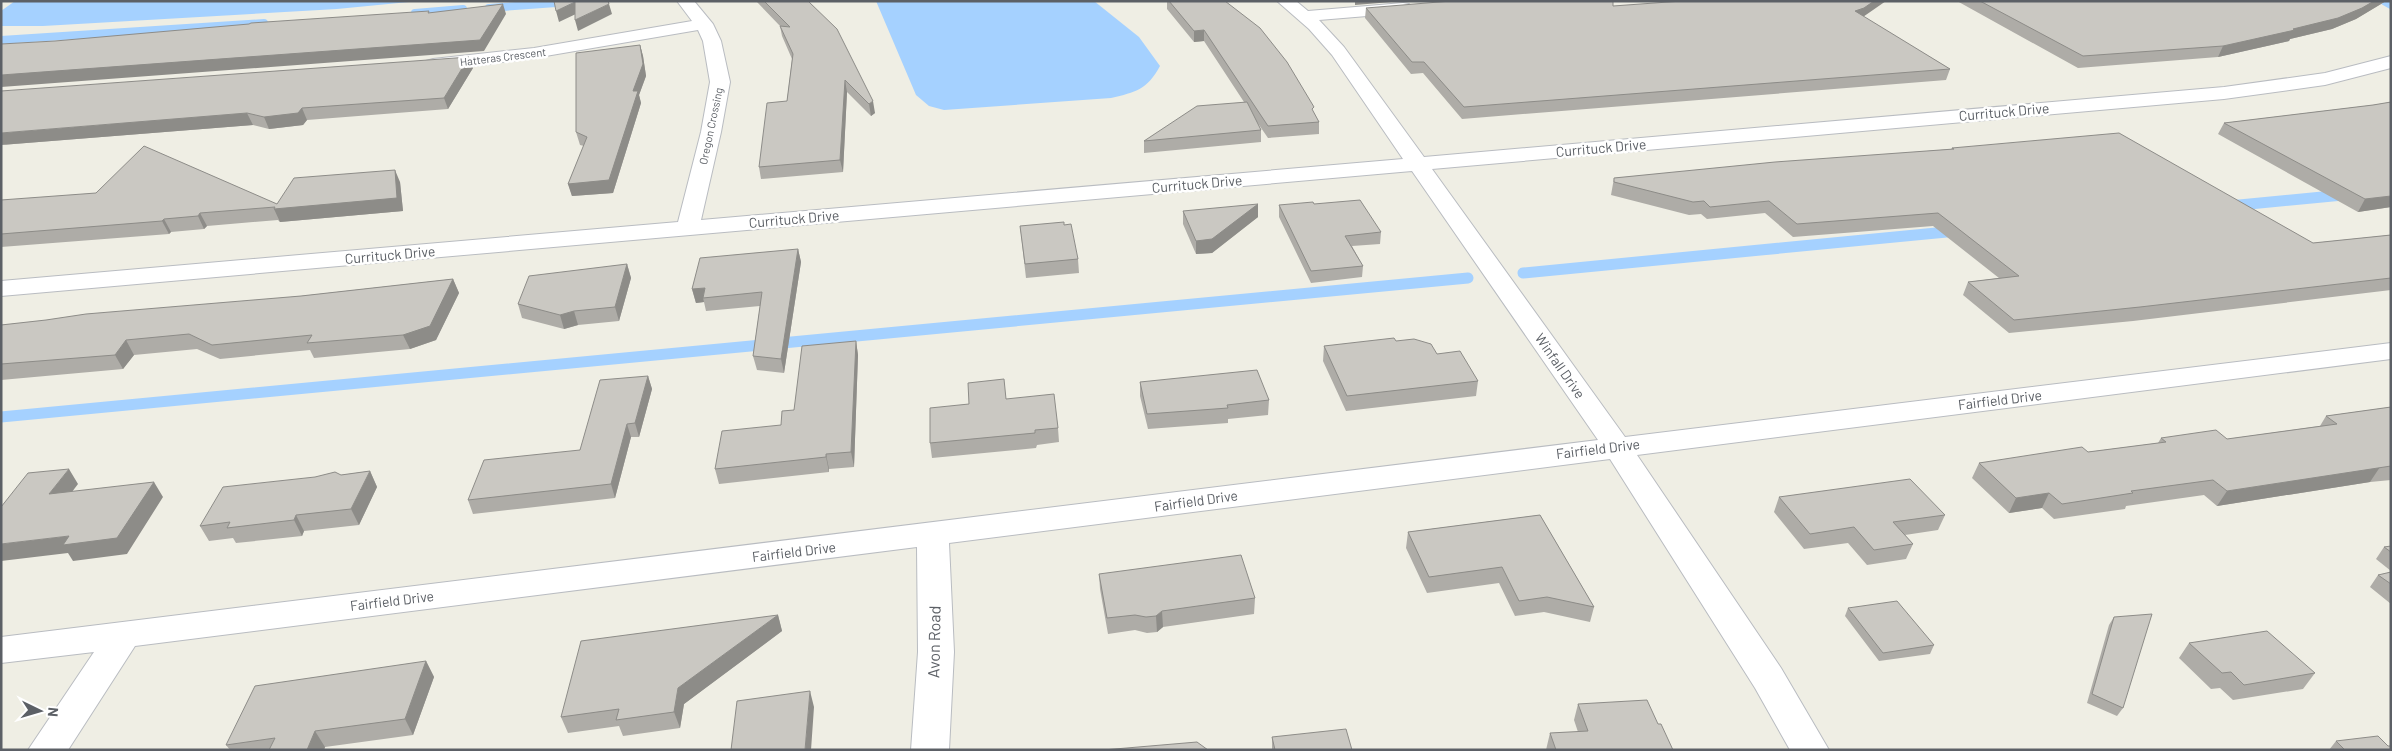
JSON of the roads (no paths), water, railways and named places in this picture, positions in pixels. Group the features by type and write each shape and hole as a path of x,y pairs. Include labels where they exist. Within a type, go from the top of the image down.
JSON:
{"street":[{"name":"Oregon Crossing","path":"685,1 704,24 712,41 720,82 712,132 688,228"},
{"path":"1295,9 1422,7"},
{"name":"Winfall Drive","path":"1295,9 1316,25 1338,51 1617,447 1768,678 1810,750"},
{"name":"Hatteras Crescent","path":"414,66 542,52 704,24"},
{"name":"Currituck Drive","path":"1,289 2224,93 2325,79 2391,62"},
{"name":"Fairfield Drive","path":"1,650 2391,351"},
{"name":"Avon Road","path":"930,750 936,652 933,534"},
{"path":"47,750 124,635"}],"water":[{"path":"15,1 419,1 337,9 43,26 1,26 1,11"},
{"path":"876,1 1094,1 1139,37 1160,66 1150,80 1140,89 1111,98 944,110 929,106 916,95"}],"waterway":[{"path":"489,8 584,1"},
{"path":"2384,1 2391,5"},
{"path":"415,13 463,9"},
{"path":"1,40 264,23"},
{"path":"2229,206 2343,195"},
{"path":"1523,273 1957,231"},
{"path":"1,417 1468,278"}]}
